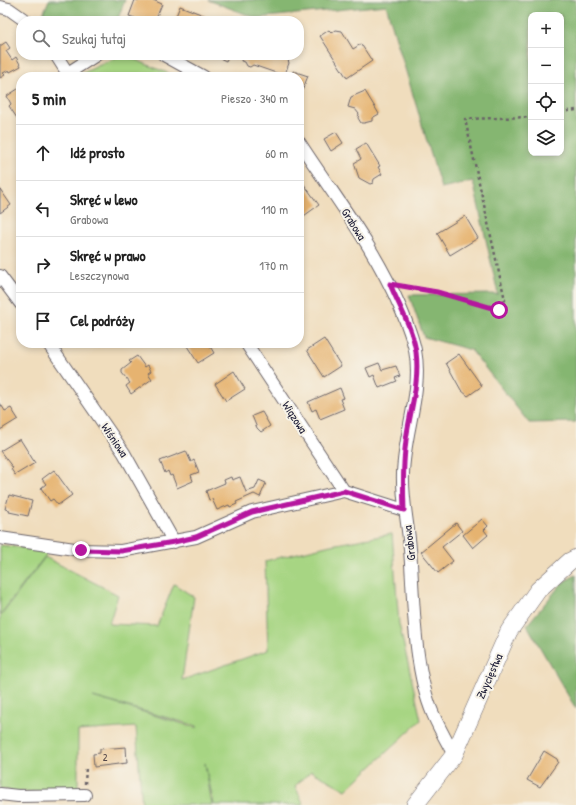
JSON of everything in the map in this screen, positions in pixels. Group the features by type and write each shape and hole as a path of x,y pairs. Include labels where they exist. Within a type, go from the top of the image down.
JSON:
{"main road":[{"name":"Zwycięstwa","path":"415,805 454,755 509,631 538,590 570,561 576,558"}],"street":[{"path":"0,6 18,16"},
{"path":"59,60 67,72"},
{"path":"73,72 89,60"},
{"path":"173,60 195,72"},
{"name":"Grabowa","path":"304,150 348,212 390,284 413,338 417,374 416,394 406,440 403,474 404,510 410,547 413,602 419,656 425,688 432,714 454,755"},
{"path":"0,276 16,297"},
{"name":"Wiśniowa","path":"51,348 124,453 174,542"},
{"name":"Wiązowa","path":"249,348 344,491"},
{"path":"0,538 81,550 121,551 196,537 252,512 344,491 404,510"},
{"path":"0,794 18,796 85,795"}],"path":[{"path":"564,112 576,110"},
{"path":"390,284 437,292 499,310 505,300 465,119 528,117"},
{"path":"85,795 86,767"}],"green space":[{"path":"49,0 125,0 119,16 44,16 43,14"},
{"path":"208,0 576,0 576,422 529,423 471,350 424,337 409,295 498,294 473,181 441,188 386,5 276,16 251,16"},
{"path":"110,60 136,60 165,72 85,72"},
{"path":"392,534 399,624 421,720 346,790 311,771 295,786 304,805 214,805 205,763 212,805 142,805 136,727 78,731 78,790 18,792 0,789 0,617 45,557 118,595 109,624 157,626 174,584 194,597 182,680 268,650 265,561 331,545","holes":["93,697 197,726 197,728"]},
{"path":"0,545 49,551 0,615"},
{"path":"576,575 576,709 527,625 563,582"}],"building":[{"path":"135,0 153,0 162,4 157,16 129,16"},
{"path":"180,6 206,16 176,16"},
{"path":"329,30 332,33 336,30 342,31 353,49 361,44 372,61 347,78 320,36"},
{"path":"6,42 10,48 6,51 12,60 16,57 16,60 18,60 21,66 10,72 9,70 3,73 5,75 0,78 0,46"},
{"path":"288,60 289,63 286,72 273,72 253,65 250,67 247,66 245,62 241,61"},
{"path":"304,75 308,76 304,86"},
{"path":"16,90 16,116 9,106 11,104 7,96"},
{"path":"365,91 379,114 372,118 372,121 361,123 358,118 359,114 355,109 348,107 351,97"},
{"path":"336,132 343,143 331,151 324,139"},
{"path":"366,143 380,166 378,167 382,174 374,179 373,183 370,184 359,178 354,163 361,159 356,149"},
{"path":"304,184 319,205 304,216"},
{"path":"0,189 11,205 0,213"},
{"path":"465,216 478,238 450,255 437,233"},
{"path":"324,339 341,366 324,377 307,350"},
{"path":"188,348 211,348 214,353 198,363"},
{"path":"459,354 482,386 468,396 461,390 446,363"},
{"path":"137,356 145,367 148,365 151,371 148,373 152,379 131,394 126,386 130,383 122,373 122,370 131,363 129,361"},
{"path":"379,363 382,370 396,366 400,376 395,378 397,381 379,388 374,375 370,377 366,368"},
{"path":"234,371 245,389 226,401 215,384"},
{"path":"340,388 344,398 340,399 344,409 320,419 316,409 312,411 308,402"},
{"path":"0,403 5,411 11,408 18,419 0,430"},
{"path":"262,412 270,426 261,432 257,428 252,416"},
{"path":"20,439 35,463 15,475 11,469 13,468 0,451"},
{"path":"186,451 191,462 194,460 199,472 191,475 193,481 177,488 172,475 170,476 168,471 165,473 160,461"},
{"path":"54,470 72,495 58,505 53,499 50,501 41,488 46,484 42,479"},
{"path":"231,477 232,480 240,477 246,492 255,489 259,480 266,483 260,497 254,494 236,502 237,504 230,507 229,505 217,510 212,499 209,500 206,491 225,483 224,480"},
{"path":"9,495 32,501 28,516 9,512 10,510 5,509"},
{"path":"482,519 488,526 484,530 488,535 473,548 463,535"},
{"path":"456,523 462,531 442,547 453,561 438,573 421,552"},
{"path":"126,747 127,763 94,767 93,754 100,753 100,749"},
{"path":"544,751 557,759 558,762 540,787 527,780"}],"route":[{"path":"81,550 121,551 174,542 196,537 252,512 293,501 344,491 404,510 403,474 406,440 416,394 416,352 413,338 390,284 437,292 499,310"}]}
